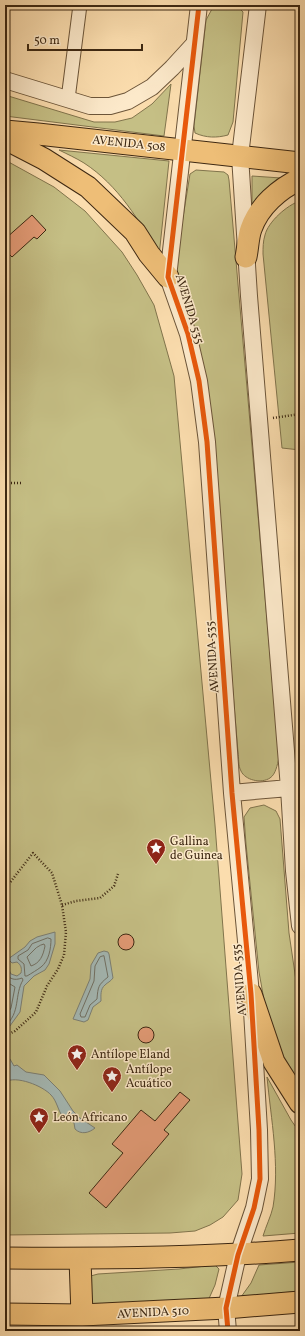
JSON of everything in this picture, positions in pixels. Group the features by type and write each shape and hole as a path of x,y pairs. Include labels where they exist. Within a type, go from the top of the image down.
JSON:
{"main road":[{"name":"AVENIDA 508","path":"5,132 182,149 300,163"},
{"path":"5,132 15,144 44,159 88,187 135,232 149,254 168,277"},
{"path":"246,257 250,230 258,213 273,196 300,179"},
{"path":"251,994 274,1062 300,1103"},
{"path":"5,1258 80,1259 238,1255 300,1250"},
{"path":"80,1259 82,1315"},
{"name":"AVENIDA 510","path":"5,1314 82,1315 226,1308 300,1302"}],"street":[{"path":"68,100 80,5"},
{"name":"AVENIDA 535","path":"199,5 168,277 188,334 200,381 207,442 232,793 251,994 259,1130 260,1179 254,1208 238,1255 226,1308 228,1331"},
{"path":"258,5 240,156 246,257 297,873 300,926"},
{"path":"5,80 90,106 110,106 128,101 152,87 194,44"},
{"path":"232,793 289,788"}],"path":[{"path":"259,418 300,414"},
{"path":"5,483 22,483"},
{"path":"5,889 33,853 52,873 62,905 66,932 64,954 58,969 47,986 36,1012 16,1031 5,1036"},
{"path":"62,905 76,901 100,898 114,886 118,874"}],"shaded area":[{"path":"219,5 238,7 243,12 233,122 228,135 212,137 195,133 194,126 206,20 212,9"},
{"path":"171,84 164,136 5,116 5,95 94,122 115,122 132,118 152,104"},
{"path":"59,150 169,161 159,256 136,217 118,193 84,163"},
{"path":"5,160 54,187 85,211 122,252 154,305 174,376 215,825 242,1174 238,1200 223,1217 210,1225 195,1231 170,1233 5,1235"},
{"path":"196,170 224,172 228,175 229,180 279,758 274,774 270,778 262,781 246,777 239,767 209,405 178,293 176,261 190,174"},
{"path":"252,176 281,178 252,208"},
{"path":"300,201 300,450 282,448 263,244 267,230 274,220 289,206"},
{"path":"264,805 276,811 280,819 289,933 300,1008 300,1089 279,1051 266,1011 259,972 244,817 250,808"},
{"path":"267,1077 300,1133 300,1233 263,1236 273,1207 276,1175"},
{"path":"300,1262 300,1291 241,1297 251,1283 259,1265"},
{"path":"215,1265 219,1269 215,1285 207,1303 100,1310 90,1301 87,1277 98,1274 179,1269"}],"water":[{"path":"55,932 55,944 49,964 45,970 34,976 24,986 20,1012 7,1030 5,1028 5,963 9,967 11,974 17,976 21,973 20,965 17,962 12,963 8,959 25,947 30,941 37,937"},
{"path":"104,951 108,952 109,954 113,978 102,988 101,1001 93,1007 88,1020 84,1022 73,1019 90,979 91,965 98,953"},
{"path":"5,1058 10,1059 14,1066 17,1065 26,1072 44,1075 60,1091 73,1111 80,1118 95,1128 85,1133 77,1131 74,1123 63,1117 53,1097 42,1088 29,1082 10,1080 5,1082"}],"building":[{"path":"32,215 46,230 37,239 34,237 12,257 5,250 5,239"},
{"path":"126,934 132,936 134,942 132,948 126,950 120,948 118,942 120,936"},
{"path":"146,1027 152,1029 154,1035 152,1041 146,1043 140,1041 138,1035 140,1029"},
{"path":"180,1092 190,1100 164,1130 169,1134 106,1208 89,1193 123,1153 112,1144 141,1110 155,1121"}],"cycle path":[{"path":"199,5 168,277 188,334 199,381 207,442 232,793 251,994 259,1130 260,1179 254,1208 238,1255 226,1308 228,1331"}],"place":[{"name":"Gallina de Guinea","path":"156,865"},
{"name":"Antílope Eland","path":"77,1071"},
{"name":"Antílope Acuático","path":"112,1093"},
{"name":"León Africano","path":"39,1134"}]}
